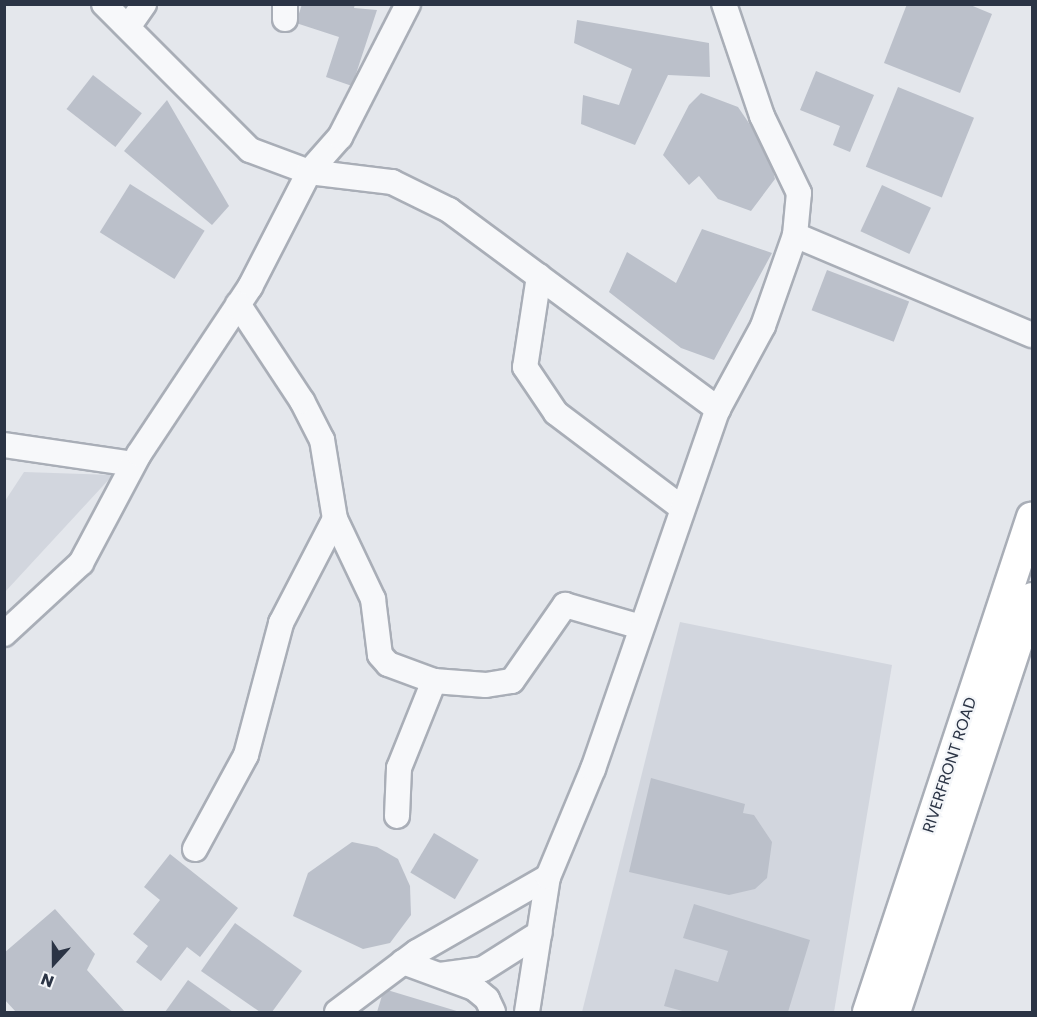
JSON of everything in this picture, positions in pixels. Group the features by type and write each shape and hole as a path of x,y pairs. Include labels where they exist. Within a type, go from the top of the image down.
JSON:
{"main road":[{"name":"RIVERFRONT ROAD","path":"868,1012 1032,517"},
{"name":"RIVERFRONT ROAD","path":"895,1012 1032,598"}],"street":[{"path":"104,4 250,150 309,172 392,182 449,210 718,409"},
{"path":"128,27 144,4"},
{"path":"4,634 81,562 133,464 238,304 309,172 340,137 408,4"},
{"path":"527,1012 548,877 593,769 718,409 764,326 795,235 799,193 762,116 724,4"},
{"path":"795,235 1032,334"},
{"path":"539,276 525,367 556,413 682,508"},
{"path":"238,304 302,401 322,440 335,519 373,599 380,655 388,664 434,681 486,686 512,681 565,606 641,627"},
{"path":"4,445 133,464"},
{"path":"195,849 246,755 281,623 335,519"},
{"path":"397,816 399,768 434,681"},
{"path":"337,1012 403,962 548,877"},
{"path":"440,975 483,969 540,933"},
{"path":"403,962 482,993 493,1012"}],"shaded area":[{"path":"24,472 113,475 5,592 5,501"},
{"path":"680,622 892,665 834,1012 582,1012"}],"building":[{"path":"302,4 355,4 354,8 377,10 352,86 326,77 339,37 296,23"},
{"path":"907,4 968,4 992,14 960,93 884,63"},
{"path":"577,20 709,43 710,77 668,75 635,145 581,124 583,95 619,105 632,69 574,43"},
{"path":"816,71 874,95 850,152 833,145 840,126 800,110"},
{"path":"93,75 142,113 115,147 67,109"},
{"path":"898,87 974,118 942,197 866,167"},
{"path":"701,93 738,107 768,151 775,179 751,211 718,199 699,176 689,185 663,155 689,105"},
{"path":"167,100 229,206 212,225 124,151"},
{"path":"130,184 205,231 174,279 100,232"},
{"path":"882,185 931,208 909,254 860,231"},
{"path":"702,229 772,253 714,360 681,348 609,292 627,252 676,283"},
{"path":"827,270 909,302 894,342 812,310"},
{"path":"651,778 745,804 743,813 754,815 772,842 767,878 755,889 729,895 629,872"},
{"path":"434,833 479,860 455,899 410,872"},
{"path":"352,842 377,847 398,859 410,886 411,915 390,943 363,949 293,916 308,873"},
{"path":"170,854 238,908 200,957 187,947 161,981 136,962 148,946 133,934 160,900 144,887"},
{"path":"694,904 810,940 788,1012 686,1012 664,1006 675,969 718,982 728,951 683,938"},
{"path":"55,909 95,954 87,970 125,1012 16,1012 4,999 4,953"},
{"path":"235,923 302,971 272,1012 260,1012 201,971"},
{"path":"188,980 233,1012 165,1012"},
{"path":"384,989 460,1012 377,1012"}]}
